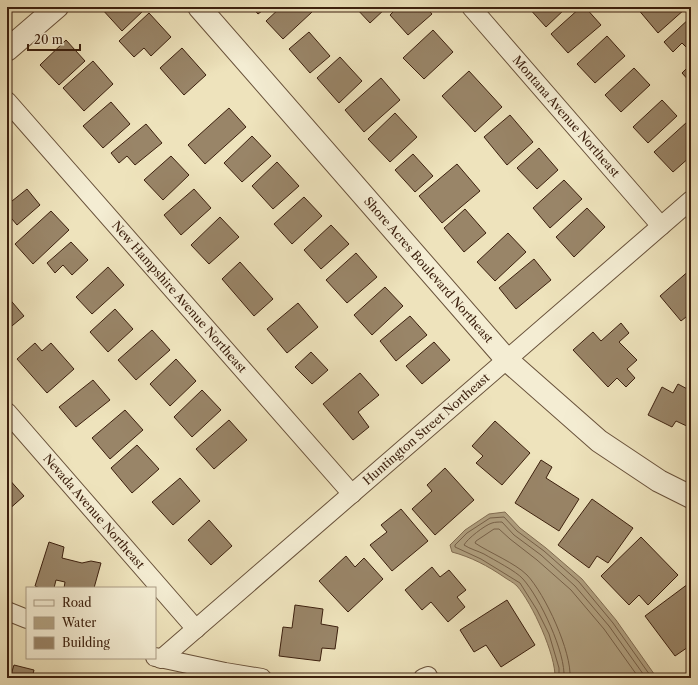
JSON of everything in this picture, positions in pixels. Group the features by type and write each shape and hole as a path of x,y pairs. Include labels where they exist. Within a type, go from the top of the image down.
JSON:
{"street":[{"path":"7,50 57,7"},
{"name":"Shore Acres Boulevard Northeast","path":"199,7 507,360 598,441 659,481 691,497"},
{"name":"Montana Avenue Northeast","path":"471,7 661,226"},
{"name":"New Hampshire Avenue Northeast","path":"7,101 352,494"},
{"name":"Huntington Street Northeast","path":"158,658 196,629 691,200"},
{"name":"Nevada Avenue Northeast","path":"7,412 196,629"},
{"path":"659,481 691,511"},
{"path":"7,611 26,619"},
{"path":"158,658 262,678"}],"water":[{"path":"505,512 520,528 582,579 616,620 657,678 555,678 552,656 542,630 529,604 517,586 473,559 452,552 450,545 465,530 489,514"}],"building":[{"path":"143,7 145,9 122,31 101,8"},
{"path":"252,7 267,7 258,14"},
{"path":"281,7 308,7 312,12 283,39 266,21"},
{"path":"355,7 387,7 370,23"},
{"path":"398,7 426,7 432,14 408,35 390,15"},
{"path":"528,7 567,7 546,27"},
{"path":"581,7 585,7 601,25 568,53 551,34"},
{"path":"683,7 685,9 658,33 637,8"},
{"path":"149,13 171,37 151,56 144,48 134,57 119,41"},
{"path":"691,17 691,52 682,43 673,52 664,42"},
{"path":"433,30 453,52 424,79 403,58"},
{"path":"309,32 330,56 310,73 289,49"},
{"path":"607,36 625,56 595,83 577,64"},
{"path":"66,40 85,61 59,85 40,65"},
{"path":"182,48 206,75 184,95 160,68"},
{"path":"340,57 362,81 339,103 317,78"},
{"path":"93,61 113,84 84,111 63,88"},
{"path":"691,64 691,83 682,73"},
{"path":"634,68 650,85 621,112 605,95"},
{"path":"469,71 502,107 475,132 442,96"},
{"path":"381,78 400,100 364,132 345,110"},
{"path":"662,100 677,116 648,143 633,127"},
{"path":"111,102 130,124 103,148 83,126"},
{"path":"229,108 246,127 205,164 188,145"},
{"path":"395,113 417,137 390,162 368,139"},
{"path":"510,115 533,142 507,165 484,137"},
{"path":"687,122 691,127 691,156 673,172 654,152"},
{"path":"146,124 162,143 135,165 127,156 119,163 111,153"},
{"path":"252,136 271,156 242,182 224,163"},
{"path":"539,148 558,170 537,189 517,168"},
{"path":"413,154 433,176 415,192 395,170"},
{"path":"171,156 189,175 163,200 144,180"},
{"path":"277,162 299,186 273,209 252,186"},
{"path":"457,164 480,191 442,223 419,196"},
{"path":"564,180 582,199 550,228 533,208"},
{"path":"27,189 40,205 17,225 7,213 7,205"},
{"path":"194,189 211,208 181,235 164,215"},
{"path":"304,197 322,216 292,244 274,224"},
{"path":"587,208 605,227 574,257 556,237"},
{"path":"465,209 486,233 464,252 444,228"},
{"path":"51,211 69,230 33,264 15,244"},
{"path":"220,217 239,237 209,264 191,245"},
{"path":"331,225 349,244 321,269 304,250"},
{"path":"508,233 526,252 495,281 477,262"},
{"path":"71,242 88,260 72,275 63,265 55,273 47,263"},
{"path":"356,253 377,277 347,303 326,280"},
{"path":"534,259 551,280 516,309 499,288"},
{"path":"240,262 273,299 254,316 222,279"},
{"path":"108,267 124,285 92,314 76,297"},
{"path":"691,269 691,313 681,321 660,296"},
{"path":"385,287 403,306 372,335 354,315"},
{"path":"7,296 24,316 7,330"},
{"path":"298,303 318,327 287,353 267,329"},
{"path":"115,309 133,329 108,352 90,332"},
{"path":"410,316 427,335 396,361 380,341"},
{"path":"621,323 629,333 619,342 637,360 627,369 635,378 626,387 617,378 608,387 573,350 593,332 601,341"},
{"path":"152,330 170,350 136,380 118,360"},
{"path":"434,342 450,360 422,384 406,366"},
{"path":"35,343 42,351 51,343 74,369 47,393 17,359"},
{"path":"311,352 328,370 312,384 295,367"},
{"path":"176,359 196,381 170,406 150,384"},
{"path":"360,373 379,395 358,412 369,427 353,440 323,404"},
{"path":"93,380 110,400 76,427 59,407"},
{"path":"678,384 691,391 691,428 676,421 672,427 648,415 662,387 673,393"},
{"path":"202,390 221,410 192,437 174,417"},
{"path":"125,410 143,430 110,459 92,438"},
{"path":"229,420 247,440 214,469 196,449"},
{"path":"495,421 530,453 502,485 476,463 483,456 472,446"},
{"path":"137,445 159,469 132,493 111,468"},
{"path":"541,460 552,467 546,478 579,499 559,531 515,503"},
{"path":"445,468 474,500 435,535 412,509 432,491 427,485"},
{"path":"7,477 24,496 7,511"},
{"path":"180,478 200,501 173,525 152,502"},
{"path":"592,499 633,528 608,563 597,556 589,568 558,545"},
{"path":"401,509 428,541 392,571 370,545 387,532 381,525"},
{"path":"209,520 232,546 211,565 188,540"},
{"path":"641,537 678,575 648,605 639,595 629,605 601,576"},
{"path":"49,542 64,547 62,558 82,563 91,561 101,563 94,587 64,587 65,582 56,580 54,587 35,586"},
{"path":"346,556 355,567 364,558 383,579 348,612 319,581"},
{"path":"432,567 440,577 449,570 466,590 457,597 465,607 448,622 431,602 422,610 405,590"},
{"path":"688,584 691,588 691,645 675,656 645,616"},
{"path":"507,600 535,645 501,667 486,645 474,652 460,630"},
{"path":"295,605 323,609 321,624 338,627 335,649 322,648 320,661 279,656 283,627 292,628"},
{"path":"14,665 34,670 32,678 10,678"}]}
